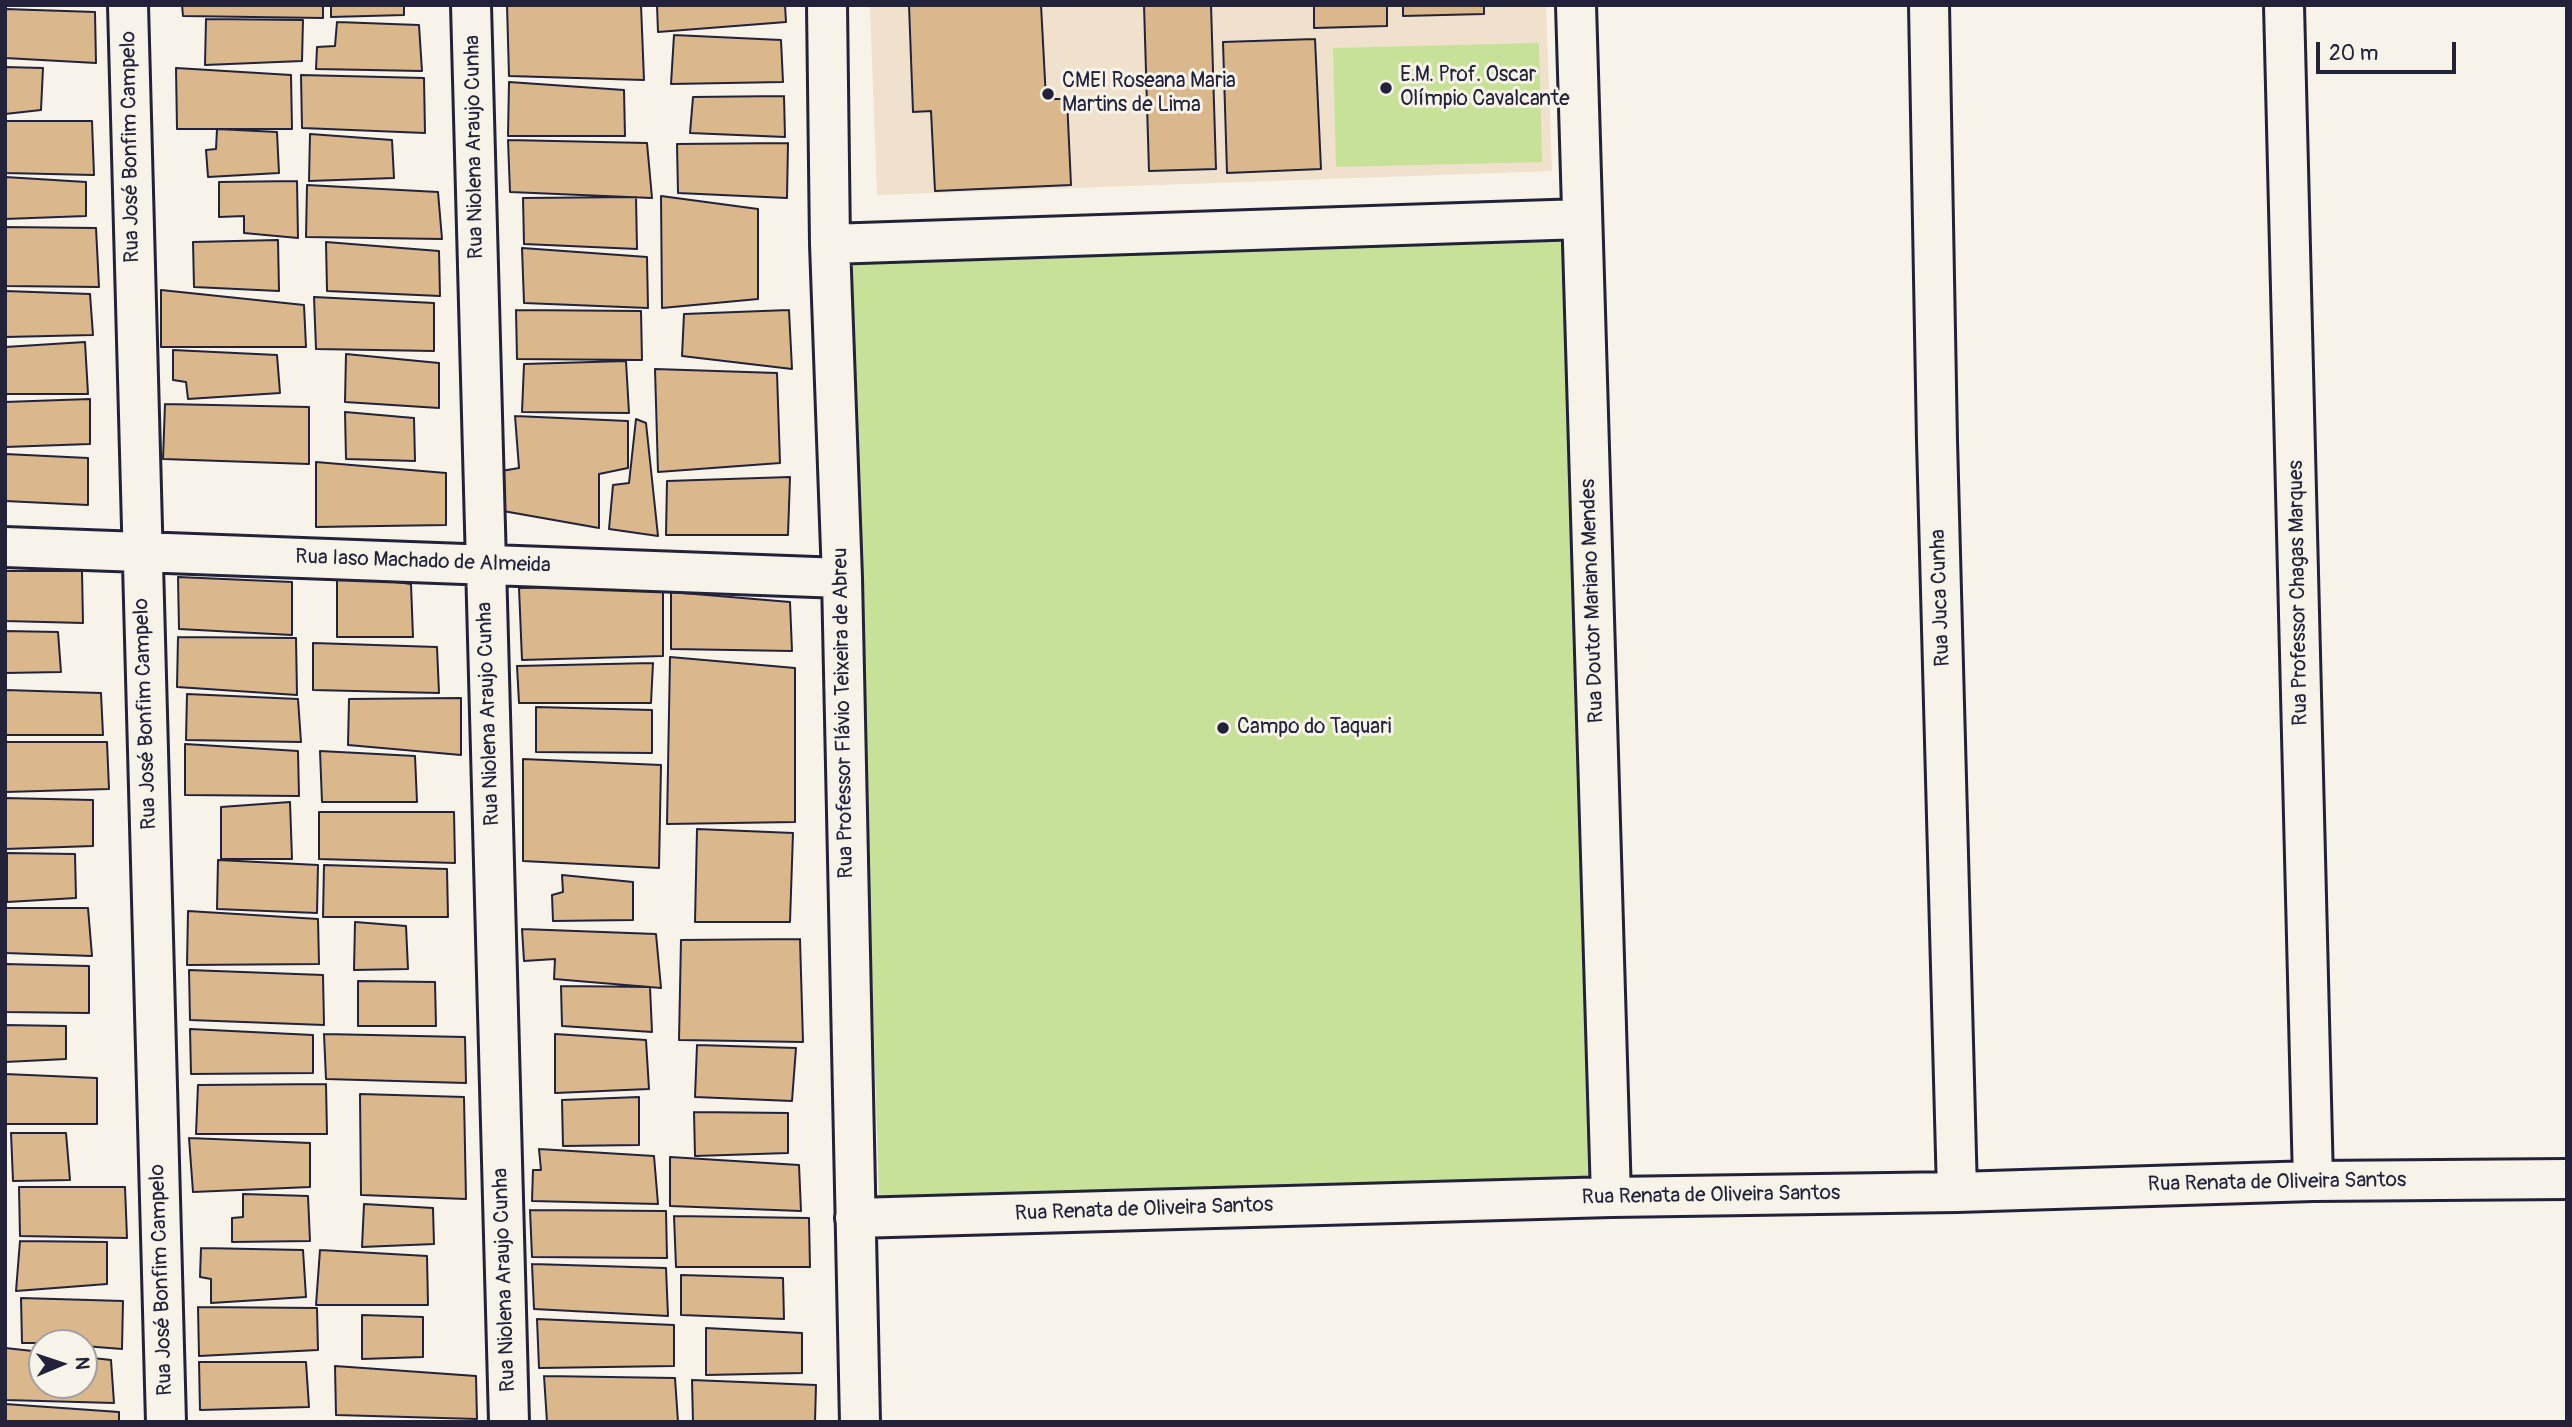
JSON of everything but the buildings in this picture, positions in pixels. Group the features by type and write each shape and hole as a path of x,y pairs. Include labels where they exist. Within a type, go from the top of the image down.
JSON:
{"street":[{"name":"Rua José Bonfim Campelo","path":"128,5 166,1422"},
{"name":"Rua Niolena Araujo Cunha","path":"471,5 509,1422"},
{"name":"Rua Professor Flávio Teixeira de Abreu","path":"827,5 830,244 842,578 860,1422"},
{"name":"Rua Doutor Mariano Mendes","path":"1576,5 1611,1197"},
{"name":"Rua Juca Cunha","path":"1929,5 1937,441 1957,1192"},
{"name":"Rua Professor Chagas Marques","path":"2284,5 2313,1181"},
{"path":"830,244 1582,219"},
{"name":"Rua Iaso Machado de Almeida","path":"5,547 842,578"},
{"name":"Rua Renata de Oliveira Santos","path":"855,1218 2313,1181 2567,1179"}],"shaded area":[{"path":"870,5 1546,5 1552,171 877,195"}],"green space":[{"path":"1539,43 1542,162 1336,167 1333,48"},
{"path":"1582,219 1611,1197 879,1200 850,258"}],"place":[{"name":"E.M. Prof. Oscar Olímpio Cavalcante","path":"1386,88"},
{"name":"CMEI Roseana Maria Martins de Lima","path":"1048,94"},
{"name":"Campo do Taquari","path":"1223,728"}]}
